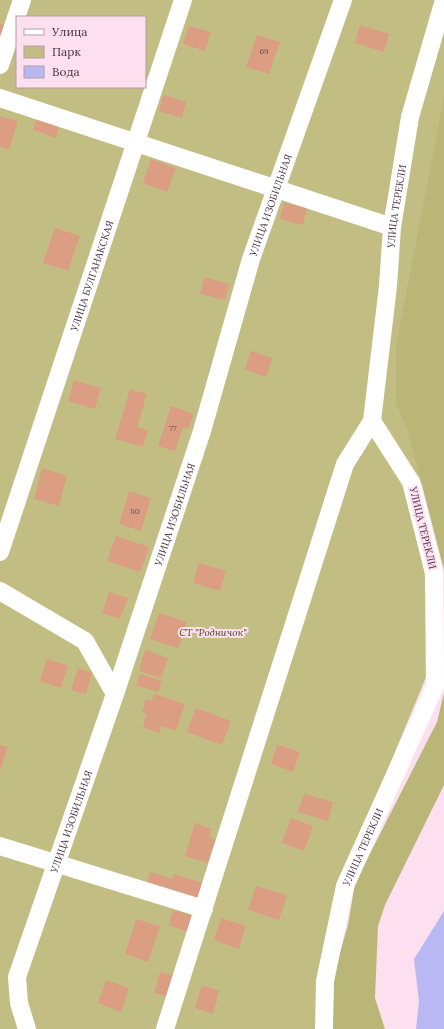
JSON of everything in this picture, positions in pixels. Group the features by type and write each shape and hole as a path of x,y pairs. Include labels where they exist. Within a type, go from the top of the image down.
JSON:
{"street":[{"path":"17,16 22,0"},
{"name":"УЛИЦА БУЛГАНАКСКАЯ","path":"0,552 183,0"},
{"name":"УЛИЦА ИЗОБИЛЬНАЯ","path":"27,1029 19,1003 17,977 115,694 202,431 251,259 274,190 343,0"},
{"name":"УЛИЦА ТЕРЕКЛИ","path":"324,1029 325,980 345,886 435,686 434,573 411,482 372,421 388,286 392,228 410,118 444,0"},
{"path":"0,65 16,18"},
{"path":"0,98 392,228"},
{"path":"165,1029 345,464 372,421"},
{"path":"0,591 85,641 115,694"},
{"path":"0,846 204,909"}],"green space":[{"name":"СТ \"Родничок\"","path":"0,0 444,0 444,102 412,283 429,670 334,899 330,1029 0,1029"}],"shaded area":[{"path":"444,97 444,570 408,431 396,403 396,347"},
{"path":"444,693 444,785 385,905 378,926 375,998 385,1029 321,1029 325,1003 348,925 355,883 437,722"}],"water":[{"path":"444,911 444,1029 416,1029 419,1001 414,959"}],"building":[{"path":"0,24 8,26 0,39"},
{"path":"360,25 389,34 384,52 355,43"},
{"path":"189,26 211,32 205,51 183,44"},
{"path":"257,35 280,42 269,74 246,67"},
{"path":"163,95 186,102 182,118 159,111"},
{"path":"0,116 18,121 9,150 0,147"},
{"path":"37,117 60,124 56,138 33,130"},
{"path":"151,159 176,168 167,192 143,183"},
{"path":"284,203 307,208 303,225 280,219"},
{"path":"55,228 80,236 68,271 43,263"},
{"path":"204,277 229,284 225,300 200,294"},
{"path":"251,351 272,358 266,377 245,369"},
{"path":"74,380 101,388 95,409 68,401"},
{"path":"130,389 147,394 137,427 148,430 143,447 115,439"},
{"path":"171,406 194,414 188,429 183,428 175,451 158,446"},
{"path":"42,468 67,476 59,506 34,499"},
{"path":"129,491 151,498 141,531 119,524"},
{"path":"116,536 149,547 140,572 107,561"},
{"path":"199,563 226,571 220,591 193,583"},
{"path":"109,592 128,598 120,619 102,613"},
{"path":"159,613 187,622 178,648 150,639"},
{"path":"145,650 168,658 161,678 139,671"},
{"path":"47,659 68,666 61,688 40,681"},
{"path":"78,668 92,673 86,694 71,690"},
{"path":"140,674 162,681 158,692 136,685"},
{"path":"154,694 185,704 176,731 161,726 159,733 143,727 147,714 142,712 146,699 152,701"},
{"path":"196,708 231,721 222,745 187,732"},
{"path":"0,745 8,747 0,771"},
{"path":"277,745 300,752 293,772 271,764"},
{"path":"304,794 333,802 328,821 298,812"},
{"path":"291,818 313,826 304,851 282,843"},
{"path":"195,823 212,829 209,838 215,840 208,863 185,856"},
{"path":"150,872 172,879 174,874 206,884 200,901 147,884"},
{"path":"256,886 287,895 279,920 248,910"},
{"path":"173,910 193,916 188,932 169,925"},
{"path":"221,918 246,926 239,949 214,940"},
{"path":"136,919 160,926 148,962 125,954"},
{"path":"160,972 176,976 170,997 154,993"},
{"path":"106,980 129,988 121,1012 98,1003"},
{"path":"202,985 219,991 213,1014 195,1008"}]}
